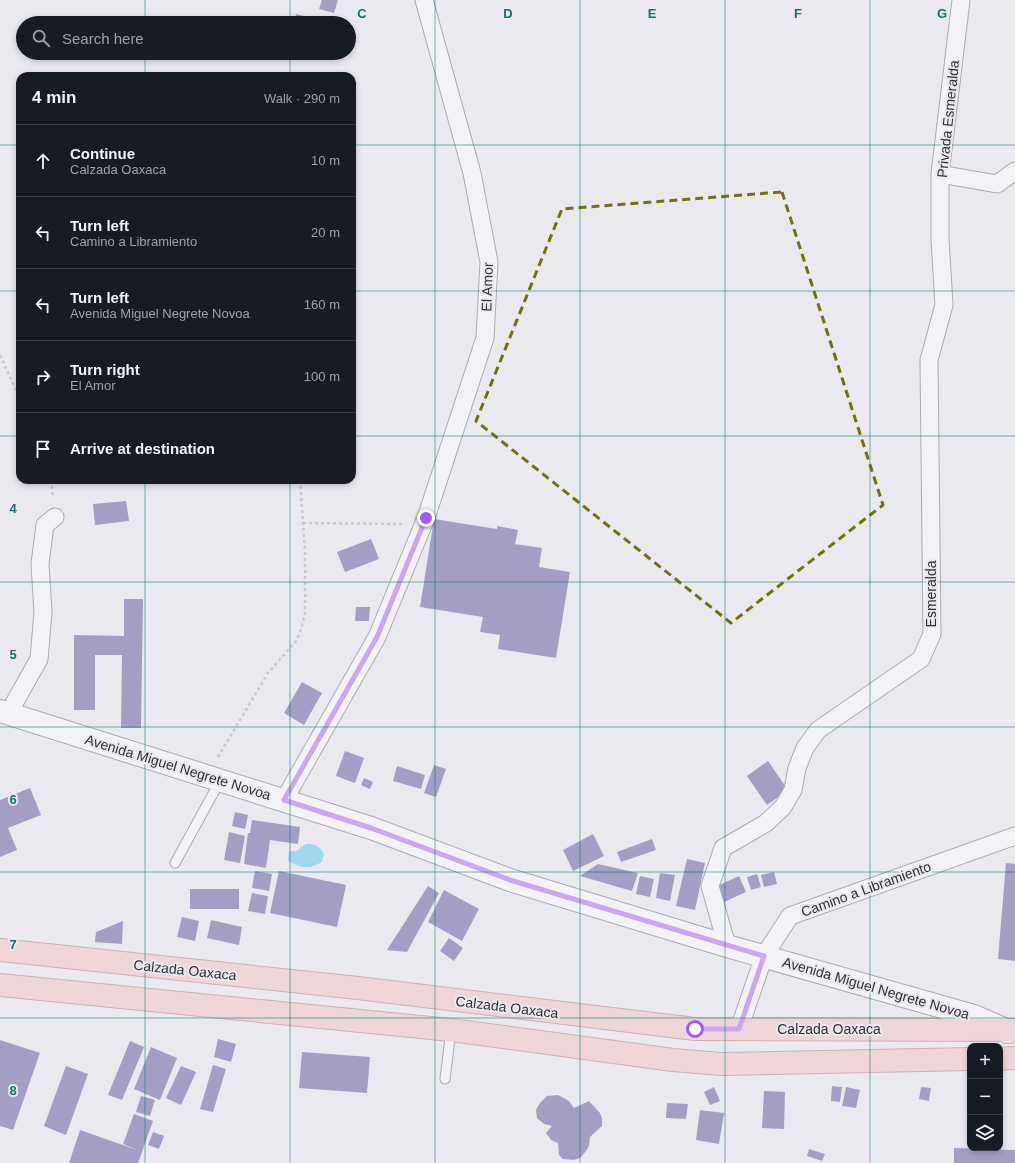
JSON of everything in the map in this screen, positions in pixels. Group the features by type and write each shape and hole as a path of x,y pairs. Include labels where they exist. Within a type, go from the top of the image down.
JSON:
{"main road":[{"name":"Avenida Miguel Negrete Novoa","path":"4,712 371,828 510,880 727,946 974,1016 1012,1033"},
{"name":"Calzada Oaxaca","path":"0,950 358,988 695,1029 1012,1033"},
{"path":"0,985 451,1030 673,1060 721,1064 967,1059"},
{"path":"1003,1059 1015,1058"}],"street":[{"name":"El Amor","path":"284,800 377,637 423,525 485,338 489,262 472,172 424,0"},
{"name":"Privada Esmeralda","path":"940,239 940,174 961,0"},
{"path":"940,174 997,184 1015,170"},
{"name":"Esmeralda","path":"727,946 710,886 723,848 766,823 783,807 794,790 797,768 805,748 818,730 921,659 932,634 929,360 944,304 940,239"},
{"path":"4,712 39,659 44,612 40,564 46,525 55,517"},
{"name":"Camino a Libramiento","path":"739,1029 764,956 790,916 1015,836"}],"lane":[{"path":"175,863 213,778"},
{"path":"445,1079 451,1030"}],"path":[{"path":"0,355 16,390"},
{"path":"213,778 268,673 297,640 305,613 305,551 300,484"},
{"path":"303,523 423,525"}],"highlighted area":[{"path":"782,192 883,505 731,623 476,421 562,209"}],"water":[{"path":"306,844 319,847 324,854 322,862 313,866 305,867 288,861 289,851 296,851"}],"building":[{"path":"322,0 338,0 334,13 319,9"},
{"path":"126,501 129,521 95,525 93,504"},
{"path":"434,519 497,529 497,526 518,530 515,544 542,548 539,567 570,572 556,658 498,649 500,635 480,632 483,617 420,607"},
{"path":"371,539 379,559 345,572 337,552"},
{"path":"124,599 143,599 141,728 121,728 122,655 95,655 95,710 74,710 74,635 124,636"},
{"path":"356,607 370,607 369,621 355,621"},
{"path":"302,682 322,693 304,725 284,713"},
{"path":"345,751 364,758 355,783 336,776"},
{"path":"768,761 788,790 767,805 747,776"},
{"path":"434,765 446,769 436,797 424,793"},
{"path":"397,766 425,775 421,789 393,781"},
{"path":"364,778 373,782 370,789 361,785"},
{"path":"30,788 41,815 8,828 17,850 0,857 0,800"},
{"path":"235,812 248,815 245,829 232,826"},
{"path":"252,820 300,827 298,844 270,840 266,868 244,864 248,833 250,833"},
{"path":"229,832 245,836 240,863 224,860"},
{"path":"593,834 604,856 573,871 563,850"},
{"path":"652,839 656,850 621,862 617,852"},
{"path":"687,859 705,863 695,910 676,906"},
{"path":"1006,863 1015,864 1015,961 998,959"},
{"path":"598,864 638,873 632,891 580,876"},
{"path":"255,871 272,874 269,891 252,888"},
{"path":"279,871 346,885 337,927 270,913"},
{"path":"774,872 777,884 764,887 761,875"},
{"path":"660,873 675,875 670,901 656,898"},
{"path":"757,874 761,887 751,890 747,877"},
{"path":"640,876 654,879 650,897 636,894"},
{"path":"739,876 746,892 724,902 717,886"},
{"path":"428,886 439,893 407,952 387,950"},
{"path":"190,889 239,889 239,909 190,909"},
{"path":"444,890 479,909 462,941 428,922"},
{"path":"252,893 268,896 265,914 248,911"},
{"path":"182,917 199,921 195,941 177,937"},
{"path":"211,920 242,927 239,945 207,938"},
{"path":"123,921 122,944 95,942 96,932"},
{"path":"449,938 463,948 454,961 440,951"},
{"path":"218,1039 236,1044 231,1062 214,1057"},
{"path":"0,1040 40,1053 13,1130 0,1126"},
{"path":"130,1041 144,1047 122,1100 108,1095"},
{"path":"151,1047 177,1058 160,1100 134,1089"},
{"path":"302,1052 370,1057 367,1093 299,1088"},
{"path":"213,1065 226,1069 213,1112 200,1109"},
{"path":"66,1066 88,1074 66,1135 44,1126"},
{"path":"181,1066 196,1072 181,1105 166,1098"},
{"path":"832,1086 842,1087 840,1102 831,1101"},
{"path":"714,1087 720,1101 710,1105 704,1092"},
{"path":"846,1087 860,1090 856,1108 842,1106"},
{"path":"921,1087 931,1088 929,1101 919,1099"},
{"path":"764,1091 785,1092 784,1129 762,1128"},
{"path":"558,1095 569,1101 574,1108 589,1101 600,1113 602,1118 602,1126 590,1137 589,1146 586,1151 580,1158 574,1160 563,1159 559,1155 558,1143 551,1140 546,1133 552,1126 544,1124 537,1118 536,1110 540,1103 547,1096"},
{"path":"141,1096 155,1100 150,1116 136,1112"},
{"path":"667,1103 688,1104 686,1119 666,1118"},
{"path":"700,1110 724,1113 719,1144 696,1140"},
{"path":"134,1114 153,1121 138,1163 69,1163 80,1130 137,1150 123,1144"},
{"path":"153,1132 164,1136 159,1149 148,1145"},
{"path":"954,1148 967,1148 967,1151 1015,1150 1015,1163 954,1163"},
{"path":"809,1149 825,1154 822,1161 807,1156"}],"route":[{"path":"426,518 377,637 284,800 371,828 510,880 764,956 739,1029 695,1029"}]}
